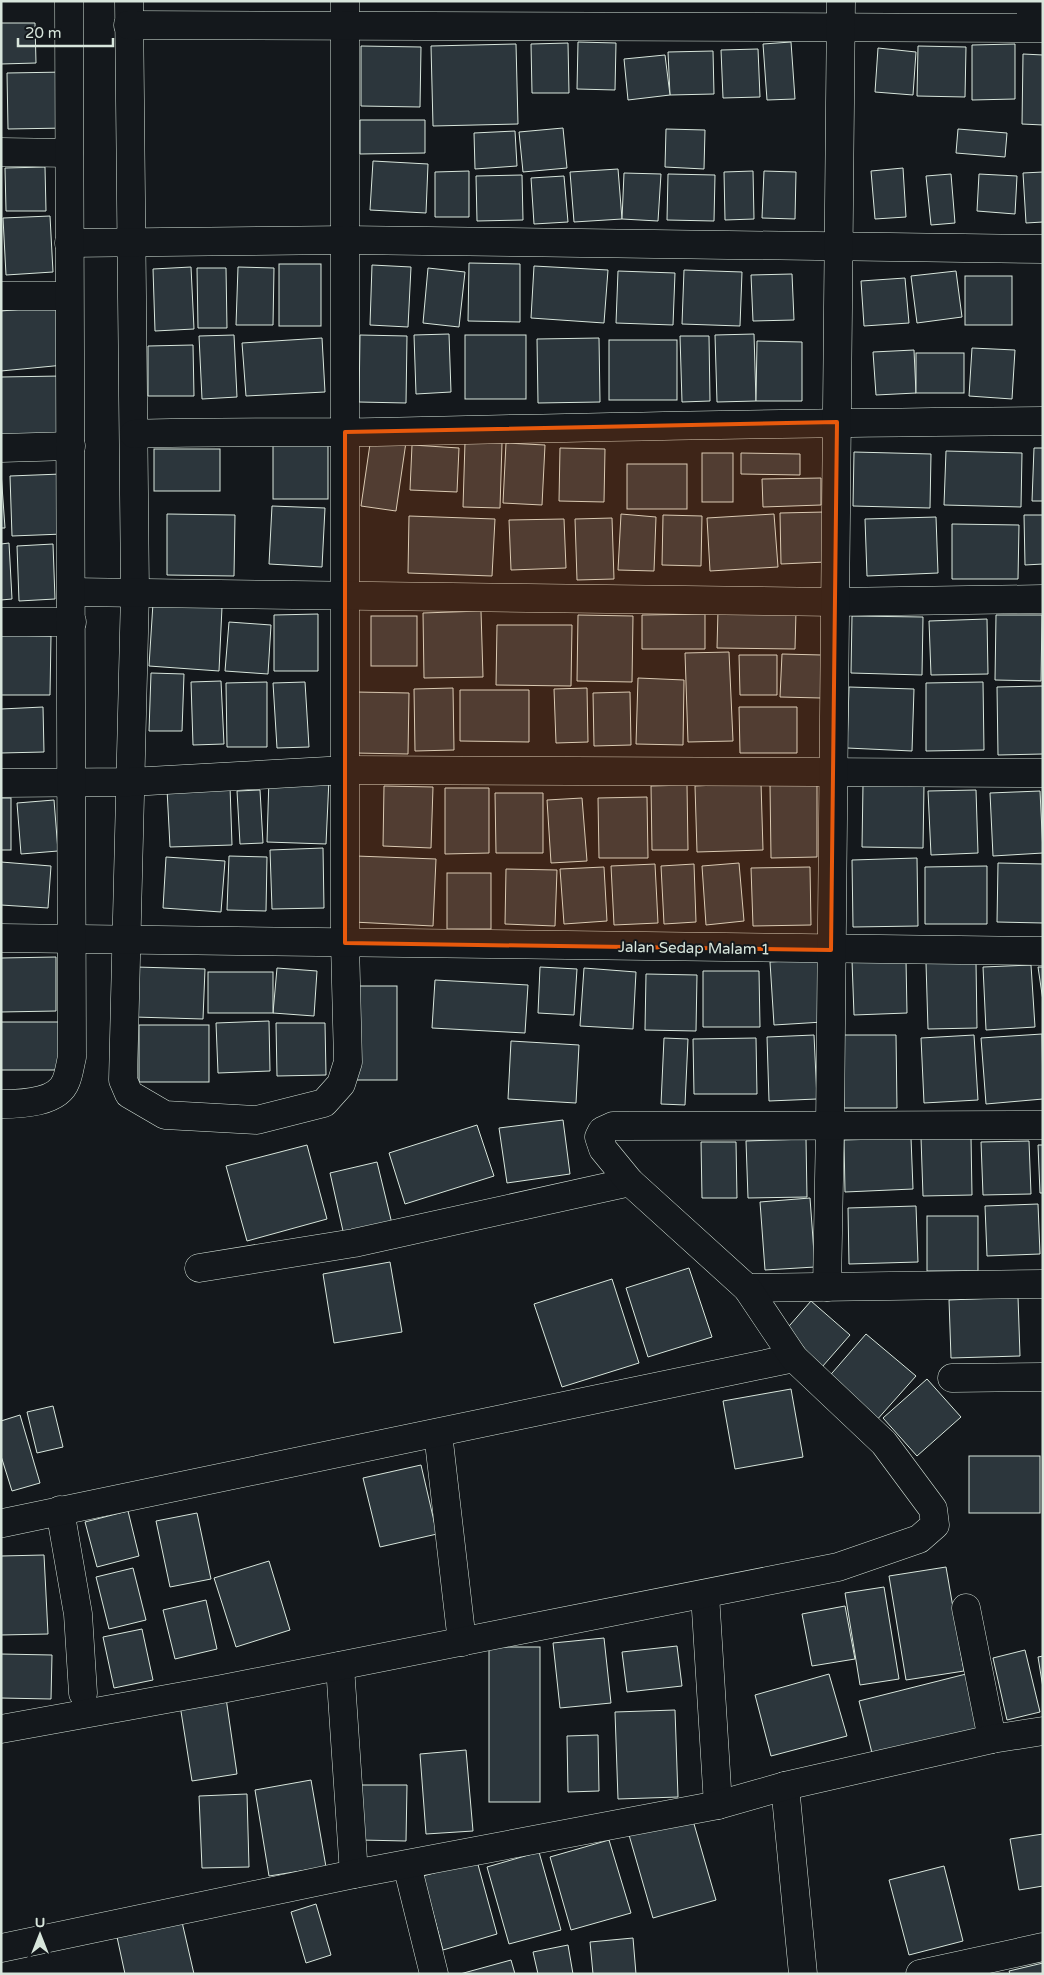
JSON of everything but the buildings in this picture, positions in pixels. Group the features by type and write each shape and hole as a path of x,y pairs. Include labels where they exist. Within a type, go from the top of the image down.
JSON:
{"street":[{"path":"1,1104 26,1104 53,1095 66,1083 72,1057 69,1"},
{"path":"827,1287 834,770 834,602 840,246 841,1"},
{"path":"345,14 345,943 348,1062 341,1084 324,1103 257,1120 165,1115 129,1094 123,1080 135,592 128,13 345,14 841,28 1043,28"},
{"path":"1,152 69,153"},
{"path":"69,243 346,240 1043,249"},
{"path":"1,296 69,296"},
{"path":"134,434 207,431 345,432 837,422 1043,421"},
{"path":"1,448 71,446"},
{"path":"72,592 346,594 834,602 1043,599"},
{"path":"1,622 72,622"},
{"path":"1,783 71,784 130,782 346,770 834,770 1043,773"},
{"name":"Jalan Sedap Malam 1","path":"1,938 831,950 1043,951"},
{"path":"1,1729 340,1666 838,1567 918,1539 935,1525 933,1509 884,1443 794,1358 747,1288 630,1182 600,1144 599,1137 602,1131 613,1126 1043,1125"},
{"path":"199,1268 354,1243 630,1182"},
{"path":"747,1288 1043,1284"},
{"path":"3,1523 438,1434 794,1358"},
{"path":"952,1378 1043,1377"},
{"path":"438,1434 462,1642"},
{"path":"60,1510 78,1614 83,1693"},
{"path":"705,1594 718,1805"},
{"path":"966,1608 992,1739"},
{"path":"340,1666 354,1874"},
{"path":"1,1948 121,1921 214,1905 354,1874 718,1805 785,1786 992,1739 1043,1732"},
{"path":"785,1786 803,1974"},
{"path":"407,1865 434,1974"},
{"path":"926,1973 1043,1948"}],"highlighted area":[{"path":"837,422 831,950 345,943 345,432"}]}
